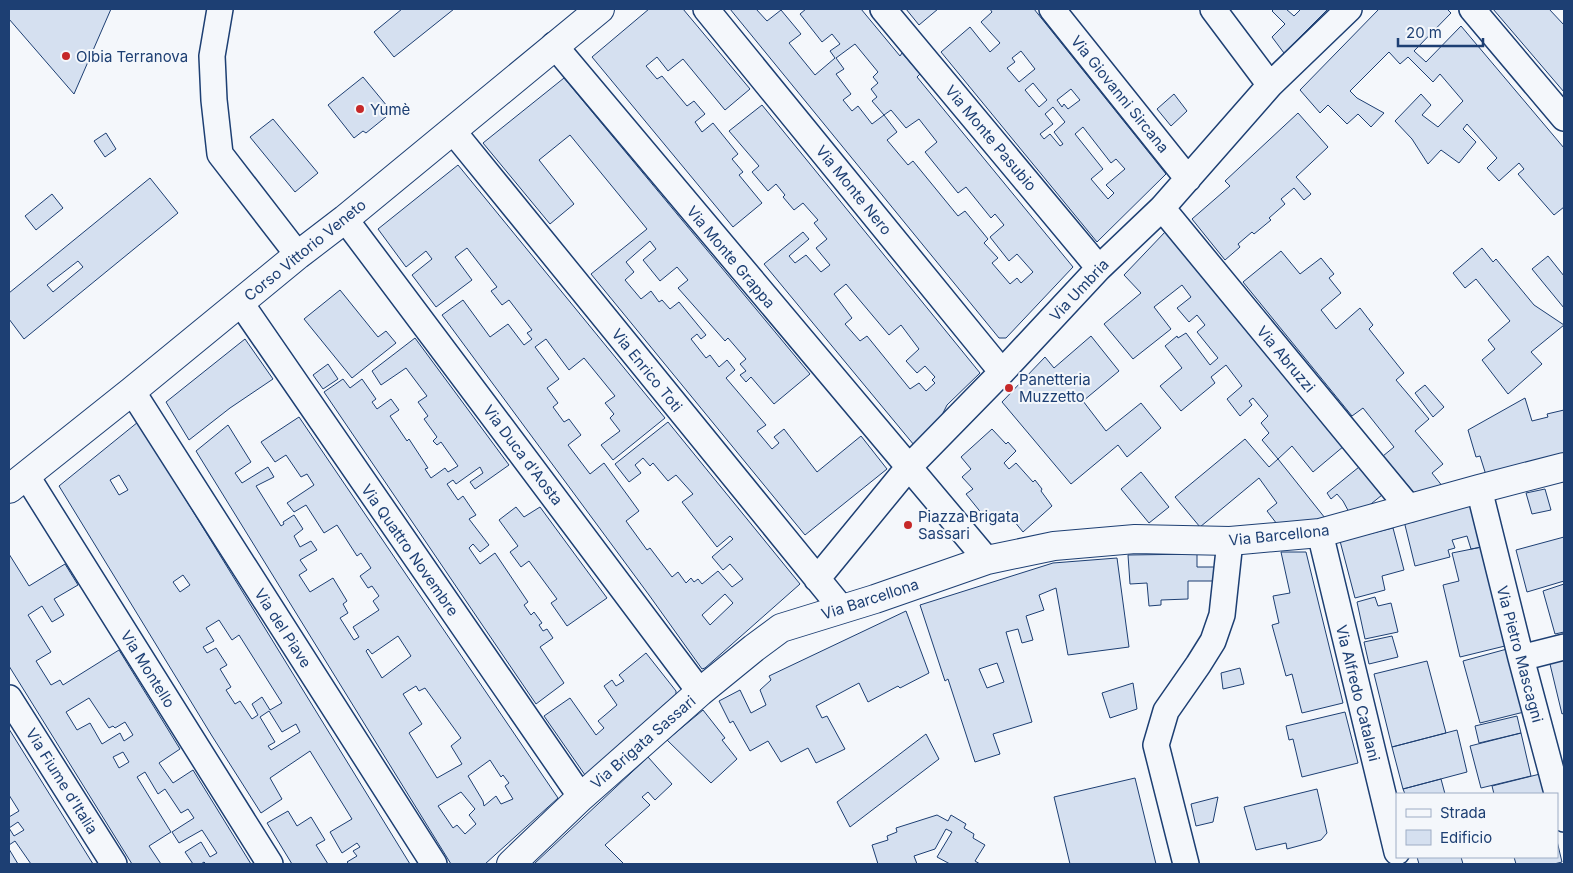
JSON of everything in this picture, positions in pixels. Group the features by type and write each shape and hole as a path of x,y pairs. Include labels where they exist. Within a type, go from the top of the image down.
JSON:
{"street":[{"path":"220,9 212,56 214,100 220,154 298,255"},
{"name":"Corso Vittorio Veneto","path":"17,482 298,255 346,219 600,9"},
{"name":"Via Monte Nero","path":"706,9 1002,372"},
{"name":"Via Monte Pasubio","path":"883,9 1099,268"},
{"name":"Via Giovanni Sircana","path":"1052,9 1188,179"},
{"path":"1213,9 1270,85"},
{"name":"Via Umbria","path":"817,579 908,468 1002,372 1099,268 1162,208 1270,85 1349,9"},
{"path":"1472,9 1564,118"},
{"name":"Via Monte Grappa","path":"554,46 908,468"},
{"name":"Via Enrico Toti","path":"452,130 842,609"},
{"name":"Via Abruzzi","path":"1162,208 1410,509"},
{"name":"Via Duca d'Aosta","path":"346,219 700,692"},
{"name":"Via Quattro Novembre","path":"240,302 580,797"},
{"name":"Via del Piave","path":"132,391 434,864"},
{"name":"Via Barcellona","path":"782,628 987,560 1054,546 1135,540 1230,541 1320,534 1564,467"},
{"path":"908,468 919,478 987,560"},
{"name":"Via Montello","path":"17,482 270,864"},
{"name":"Via Pietro Mascagni","path":"1479,489 1557,793"},
{"name":"Via Alfredo Catalani","path":"1320,534 1396,848"},
{"path":"1186,864 1156,745 1166,711 1213,641 1222,615 1230,541"},
{"name":"Via Brigata Sassari","path":"511,864 580,797 700,692 782,628"},
{"path":"1521,658 1564,647"},
{"name":"Via Fiume d'Italia","path":"9,698 114,864"},
{"name":"Via Pietro Mascagni","path":"1558,797 1564,819"}],"building":[{"name":"Olbia Terranova","path":"9,9 111,9 74,94 9,19"},
{"path":"402,9 454,9 394,57 374,32"},
{"path":"649,9 683,9 750,89 725,110 683,59 668,71 657,57 646,66 657,79 662,76 687,106 694,101 705,114 695,122 702,132 713,123 738,154 732,159 743,172 739,175 762,203 733,227 592,57"},
{"path":"730,9 756,9 767,21 781,10 801,34 789,43 815,75 835,58 830,51 840,44 832,34 822,42 800,14 806,9 861,9 900,56 902,53 920,74 917,77 1073,267 1006,338 999,338","holes":["855,44 878,72 873,77 878,83 871,89 877,97 872,101 884,115 872,124 858,106 852,111 843,100 851,94 836,74 844,69 836,58","891,110 906,128 919,119 937,142 925,152 958,193 966,187 991,218 995,214 1004,225 990,237 1009,261 1017,254 1033,272 1021,283 1017,278 1010,284 992,263 998,258 984,243 988,239 965,211 958,216 913,161 908,165 887,140 897,132 884,115"]},
{"path":"906,9 938,9 919,25"},
{"path":"990,9 1034,9 1166,174 1097,242 941,52 970,27 990,52 1000,43 981,22 992,12","holes":["1021,51 1035,69 1019,82 1007,68 1015,62 1012,58","1033,83 1047,100 1039,107 1025,90","1071,89 1080,100 1068,109 1064,104 1062,107 1057,100","1053,107 1065,122 1054,132 1063,144 1060,146 1050,134 1044,139 1040,134 1053,124 1045,114","1083,127 1111,163 1116,159 1125,169 1106,185 1114,193 1108,199 1091,179 1103,169 1075,134"]},
{"path":"1274,9 1286,9 1294,16 1301,9 1328,9 1284,53 1272,37 1285,24 1272,11"},
{"path":"1379,9 1447,9 1451,13 1414,51 1426,62 1461,26 1564,148 1564,207 1554,215 1518,174 1524,169 1519,163 1499,181 1487,168 1497,158 1467,124 1463,129 1476,142 1459,163 1441,150 1428,164 1412,139 1395,121 1421,94 1431,105 1422,115 1438,127 1463,101 1440,74 1433,82 1408,57 1400,64 1389,52 1350,91 1357,98 1384,113 1371,127 1358,114 1347,124 1328,105 1320,113 1300,90"},
{"path":"1493,9 1549,9 1564,25 1564,92"},
{"name":"Yumè","path":"363,77 392,112 366,133 363,131 354,138 328,105"},
{"path":"564,78 810,374 774,404 751,377 746,382 740,375 746,371 740,364 746,359 728,338 725,341 678,288 688,280 677,267 660,281 643,260 656,249 650,241 626,262 634,272 625,280 641,299 651,291 659,302 662,300 670,309 679,302 706,335 701,339 697,334 691,339 706,358 710,355 719,367 727,360 735,370 726,378 766,425 757,431 772,449 779,443 774,437 784,429 817,472 861,436 887,469 805,535 591,274 647,229 570,135 539,160 574,204 550,224 483,143"},
{"path":"1174,94 1187,111 1171,126 1157,109"},
{"path":"762,105 980,373 947,405 941,417 914,445 764,264 803,232 809,239 789,256 795,263 806,255 821,272 830,265 816,248 827,239 814,223 818,220 803,203 794,210 783,197 785,195 776,184 768,191 752,172 759,166 729,131","holes":["846,284 889,335 901,325 919,349 906,361 917,373 925,366 935,377 932,380 935,383 926,391 919,383 910,389 867,336 860,341 845,324 852,318 834,294"]},
{"path":"1298,113 1328,147 1296,177 1311,194 1304,200 1294,188 1281,199 1285,204 1269,218 1271,220 1238,244 1240,247 1225,260 1192,219 1230,186 1225,181"},
{"path":"273,119 318,173 295,192 250,137"},
{"path":"106,133 116,149 105,157 94,141"},
{"path":"458,165 665,418 613,460 601,445 620,431 610,418 614,414 605,403 615,396 584,358 569,370 546,339 535,347 559,379 547,388 558,403 553,407 564,422 569,419 581,435 568,445 590,474 604,463 639,511 626,521 647,550 650,548 672,577 678,572 686,583 691,578 694,582 698,579 702,584 718,571 732,587 743,579 730,564 723,570 712,557 733,539 730,536 717,547 682,502 693,494 676,475 668,481 653,463 650,466 643,458 635,465 641,473 629,482 615,464 668,422 800,584 702,669 442,315 463,300 490,337 508,324 524,345 532,339 527,333 532,330 509,300 502,305 491,291 497,287 467,248 455,257 472,280 436,307 412,275 432,259 426,251 406,267 378,229","holes":["725,594 733,603 710,625 702,615"]},
{"path":"150,178 178,213 24,339 9,319 9,293","holes":["78,261 83,267 53,292 47,285"]},
{"path":"52,194 63,208 36,230 25,216"},
{"path":"1166,231 1344,446 1313,472 1292,446 1278,459 1262,440 1269,433 1261,423 1268,416 1253,398 1249,401 1252,405 1240,416 1227,399 1242,386 1226,365 1211,377 1215,383 1181,411 1160,386 1182,368 1165,346 1177,336 1178,338 1186,333 1210,365 1218,358 1197,332 1205,325 1197,315 1189,322 1177,308 1191,297 1182,285 1154,307 1171,329 1133,359 1104,324 1141,293 1124,275"},
{"path":"1482,248 1493,262 1496,259 1534,305 1564,325 1531,352 1542,364 1508,394 1482,360 1495,349 1488,340 1510,321 1476,279 1465,288 1453,273"},
{"path":"1281,251 1300,274 1321,258 1334,274 1329,278 1341,293 1321,310 1336,329 1360,308 1373,325 1369,329 1404,373 1396,380 1429,419 1415,431 1443,464 1432,473 1443,487 1416,495 1383,456 1394,447 1363,408 1352,416 1243,282"},
{"path":"1548,256 1564,276 1564,308 1532,269"},
{"path":"340,290 378,337 386,331 396,343 352,378 304,319"},
{"path":"1091,336 1119,371 1083,401 1106,431 1141,403 1161,428 1127,457 1118,445 1071,484 1002,402 1045,357 1054,368"},
{"path":"415,338 509,465 475,489 470,482 483,473 480,467 456,484 453,480 447,484 458,500 463,496 476,515 469,519 489,545 480,552 473,544 469,548 480,564 495,553 528,602 524,605 531,615 534,612 542,623 539,625 543,631 547,629 553,638 540,647 564,683 536,704 324,392 343,379 350,388 362,379 376,399 372,402 377,409 391,399 399,410 390,416 407,441 409,439 428,468 425,469 431,478 445,468 448,472 458,466 441,442 437,445 433,441 437,437 424,419 428,416 418,402 427,396 406,368 381,385 372,371"},
{"path":"245,339 273,379 230,408 189,440 166,402"},
{"path":"328,364 338,379 323,389 313,375"},
{"path":"1425,385 1444,407 1433,417 1415,393"},
{"path":"1525,398 1532,421 1548,417 1547,414 1564,410 1564,454 1486,475 1480,456 1476,457 1468,430"},
{"path":"299,417 558,798 485,864 451,864 196,451 228,425 251,462 235,473 242,483 268,467 274,477 256,486 281,526 284,524 283,522 294,515 303,529 294,536 300,547 311,541 317,550 300,560 307,570 299,575 310,592 333,578 347,601 343,604 348,613 340,618 354,640 359,637 353,627 379,610 373,601 379,596 372,586 368,588 360,576 371,568 361,553 357,556 337,525 324,533 306,505 294,512 287,503 314,485 307,474 301,477 286,455 275,462 261,442","holes":["398,636 411,656 382,678 366,651 368,649 372,654","416,686 419,691 425,688 461,738 451,746 462,764 437,778 409,733 422,724 403,694","490,760 501,777 503,775 509,783 505,786 513,799 501,804 496,796 484,806 468,776","461,792 475,809 469,815 476,824 465,834 457,825 453,828 438,806"]},
{"path":"138,422 410,864 349,864 347,862 357,856 353,851 360,847 357,843 342,853 330,832 352,819 310,751 270,778 282,799 261,813 59,486","holes":["119,475 128,490 119,495 110,480","183,575 190,585 180,592 173,582","219,620 232,640 239,635 282,703 270,710 262,697 252,704 258,715 252,719 240,701 235,704 226,690 231,687 220,669 227,665 216,648 207,653 203,647 214,641 206,628","269,711 282,732 296,724 300,732 271,750 268,746 275,742 260,717"]},
{"path":"992,429 1006,444 1008,442 1016,451 1004,463 1009,469 1016,463 1033,482 1035,480 1052,506 1023,532 1009,515 1000,522 994,514 987,520 966,494 973,489 962,477 971,469 961,457"},
{"path":"1245,439 1269,467 1278,459 1325,518 1280,528 1267,511 1277,503 1259,478 1200,527 1175,497"},
{"path":"1359,467 1382,495 1366,508 1350,514 1337,494 1331,499 1327,493"},
{"path":"1141,472 1169,507 1149,523 1121,489"},
{"path":"1545,489 1551,510 1532,514 1526,493"},
{"path":"1476,503 1487,546 1471,549 1467,536 1452,540 1455,548 1448,550 1450,557 1415,566 1404,521"},
{"path":"516,507 524,517 540,507 607,598 567,626 551,603 557,599 529,561 521,567 510,552 518,546 499,520"},
{"path":"1393,528 1404,570 1382,576 1385,590 1355,598 1340,541"},
{"path":"1564,537 1564,581 1527,592 1516,550"},
{"path":"1487,546 1509,645 1460,657 1443,585 1459,581 1452,553"},
{"path":"1281,552 1306,552 1343,703 1302,713 1292,674 1286,676 1272,625 1279,623 1273,596 1290,593"},
{"path":"9,554 29,586 65,564 78,585 54,599 64,615 52,622 42,606 28,615 51,652 36,661 51,685 60,680 63,685 119,650 180,749 159,763 173,783 193,770 251,864 206,864 204,862 193,864 185,852 201,842 210,857 217,853 202,830 179,843 172,832 194,818 188,809 181,813 165,789 158,794 145,772 137,777 171,832 149,846 161,864 132,864 9,666","holes":["89,698 109,728 113,726 115,728 125,722 133,735 124,741 120,733 102,744 90,723 77,730 66,712","123,752 129,762 119,768 113,757"]},
{"path":"1197,554 1197,567 1216,567 1216,581 1188,581 1188,599 1161,600 1161,605 1149,606 1147,583 1130,584 1128,555"},
{"path":"1117,558 1129,647 1068,655 1056,588 1039,595 1044,610 1026,616 1033,640 1022,643 1018,629 1006,632 1032,722 993,734 1000,754 975,762 948,679 945,681 920,605 1053,563","holes":["997,663 1004,682 987,688 979,669"]},
{"path":"1564,584 1564,632 1555,634 1543,591"},
{"path":"1375,597 1378,606 1391,603 1398,632 1365,639 1357,602"},
{"path":"906,611 929,673 900,688 898,686 868,702 859,683 816,706 822,718 827,716 845,749 816,763 808,748 781,762 768,741 750,751 733,721 730,723 719,701 740,690 751,713 766,705 760,690 771,680 769,676"},
{"path":"1392,636 1398,657 1369,664 1364,642"},
{"path":"1507,649 1524,712 1480,723 1463,661"},
{"path":"646,653 676,691 676,694 585,775 544,716 570,698 596,735 604,728 598,721 617,705 604,686 612,680 616,686 624,681 619,675"},
{"path":"1564,656 1564,713 1562,714 1549,660"},
{"path":"1427,661 1446,733 1392,747 1374,674"},
{"path":"1240,668 1244,684 1223,689 1221,673"},
{"path":"1133,683 1137,709 1110,718 1102,693"},
{"path":"703,710 725,738 722,740 737,759 711,783 667,740"},
{"path":"1345,712 1358,763 1302,777 1293,739 1289,740 1286,726"},
{"path":"1517,716 1521,733 1479,743 1475,726"},
{"path":"9,729 93,864 31,864 15,841 9,845 9,828 9,817 19,811 9,795","holes":["18,822 24,830 14,836 9,828"]},
{"path":"1457,730 1467,772 1403,789 1392,747"},
{"path":"1521,733 1531,776 1481,788 1470,746"},
{"path":"926,734 939,759 850,827 837,802"},
{"path":"648,757 672,784 655,800 648,792 642,797 650,805 605,845 624,864 534,864"},
{"path":"1540,774 1545,793 1494,793 1492,786"},
{"path":"1135,778 1156,864 1070,864 1054,797"},
{"path":"1441,779 1445,793 1405,793 1403,789"},
{"path":"1317,789 1327,833 1321,840 1287,849 1286,843 1256,850 1244,807"},
{"path":"1218,797 1213,822 1196,826 1191,804"},
{"path":"288,811 297,826 311,817 325,840 316,845 328,864 292,864 267,823"},
{"path":"937,815 948,821 951,815 966,824 964,828 974,834 973,838 985,845 975,861 980,864 950,864 937,857 952,832 946,829 935,849 914,856 917,864 878,864 872,845 888,840 887,836 897,832 896,828"},
{"path":"1558,845 1562,862 1554,864 1516,864 1514,858 1558,858"},
{"path":"9,849 18,864 9,864"},
{"path":"1417,858 1461,858 1463,864 1419,864"}],"place":[{"name":"Olbia Terranova","path":"66,56"},
{"name":"Yumè","path":"360,109"},
{"name":"Panetteria Muzzetto","path":"1009,388"},
{"name":"Piazza Brigata Sassari","path":"908,525"}]}
